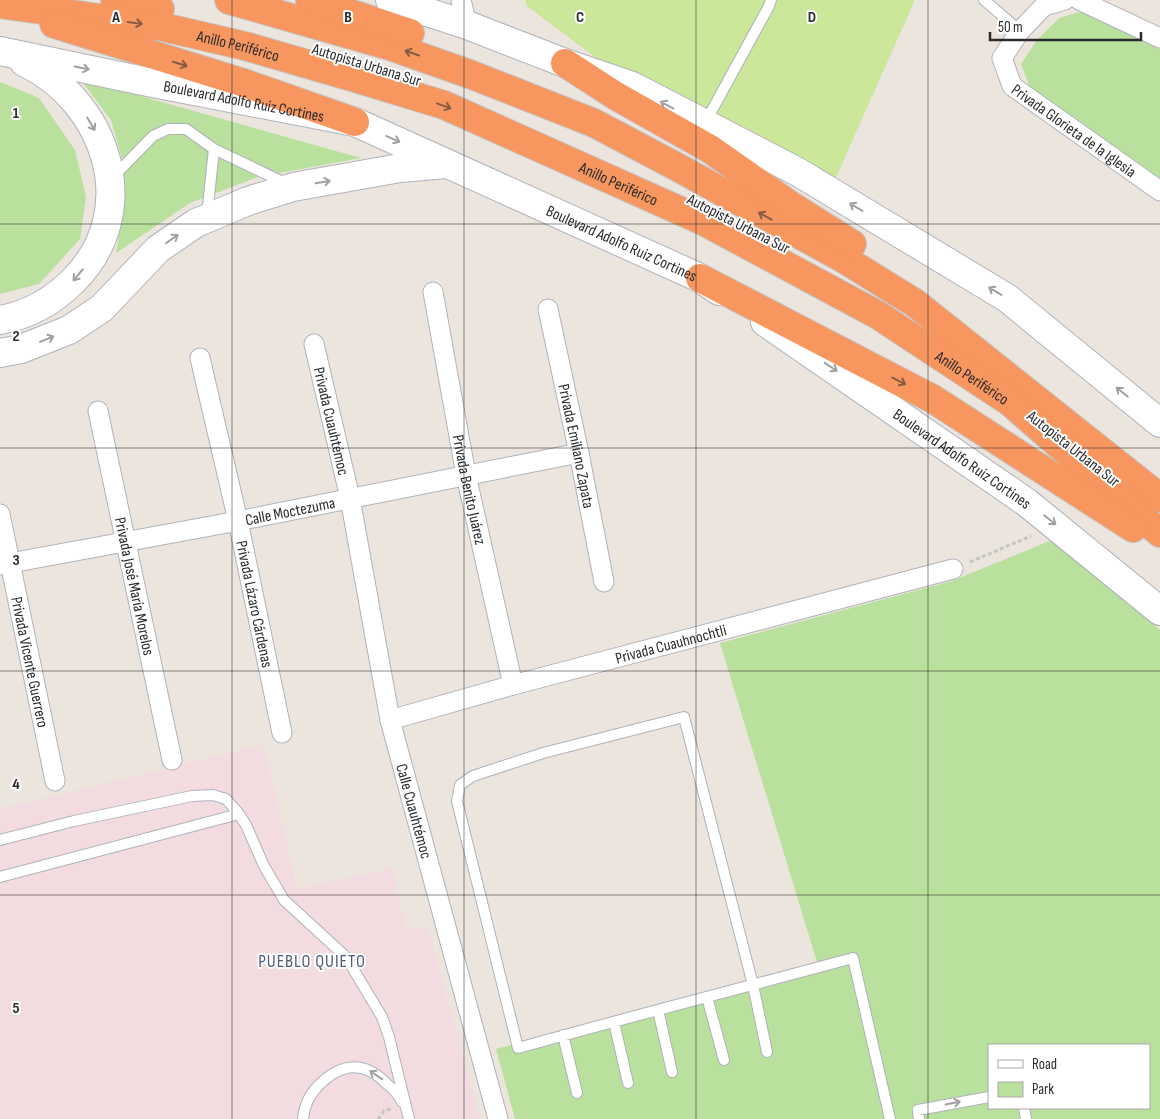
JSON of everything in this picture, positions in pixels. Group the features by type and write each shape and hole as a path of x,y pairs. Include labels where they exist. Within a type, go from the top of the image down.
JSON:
{"highway":[{"name":"Autopista Urbana Sur","path":"115,0 246,28 458,91 666,186 826,267 900,316 1006,395 1114,479 1160,518"},
{"name":"Autopista Urbana Sur","path":"230,0 390,46 472,74 594,123 844,259 915,303 1160,498"},
{"name":"Anillo Periférico","path":"310,0 466,52 624,122 735,177 889,267 1047,393 1160,488"},
{"name":"Anillo Periférico","path":"0,6 163,26 245,46 352,77 444,106 703,221 878,315 1010,402 1160,533"},
{"path":"0,6 240,82 355,122"},
{"path":"565,63 616,96 710,149 790,205 889,267"},
{"path":"700,278 933,399 1160,545"}],"main road":[{"path":"390,0 464,12 565,63 632,86 798,172 1007,298 1160,423"},
{"path":"0,52 31,65 48,77 79,105 91,122 100,140 107,160 110,180 107,221 91,259 79,276 47,303 29,312 0,320"},
{"name":"Boulevard Adolfo Ruiz Cortines","path":"0,52 355,122 700,278 1026,502 1160,611"},
{"path":"0,353 22,349 69,330 102,308 158,249 196,223 248,201 293,187 400,168 449,164"}],"street":[{"name":"Privada Glorieta de la Iglesia","path":"1065,0 1044,6 1020,31 1002,58 1012,86 1160,191"},
{"path":"1083,1 1160,38"},
{"name":"Privada Benito Juárez","path":"433,292 466,475 513,685"},
{"name":"Privada Emiliano Zapata","path":"548,310 579,453 604,582"},
{"name":"Privada Cuauhtémoc","path":"314,344 350,498"},
{"name":"Privada Lázaro Cárdenas","path":"200,358 238,521 282,733"},
{"name":"Privada José María Morelos","path":"98,411 172,760"},
{"name":"Calle Moctezuma","path":"6,564 238,521 579,453"},
{"name":"Calle Cuauhtémoc","path":"350,498 390,720 498,1119"},
{"name":"Privada Vicente Guerrero","path":"0,514 6,564 55,781"},
{"name":"Privada Cuauhnochtli","path":"390,720 513,685 953,569"}],"lane":[{"path":"705,124 769,6 770,0"},
{"path":"984,0 1020,31"},
{"path":"110,180 152,136 168,129 186,129 214,149 293,187"},
{"path":"206,219 214,149"},
{"path":"767,1052 753,985 684,717 543,753 474,776 460,785 457,801 518,1048 707,998 753,985 853,958 890,1119"},
{"path":"0,840 74,821 192,796 220,796 226,799 239,814 272,882 284,900 346,957 382,1017 389,1037 408,1115"},
{"path":"0,877 239,814"},
{"path":"707,998 724,1060"},
{"path":"658,1010 672,1072"},
{"path":"614,1022 628,1083"},
{"path":"564,1035 577,1093"},
{"path":"303,1119 307,1101 314,1090 332,1074 343,1068 356,1066 375,1073 384,1081 401,1098 408,1115"},
{"path":"919,1119 918,1110 988,1096"}],"path":[{"path":"953,569 1056,526"}],"shaded area":[{"path":"264,744 297,889 392,868 406,929 428,928 480,1119 0,1119 0,809"}],"green space":[{"path":"525,0 915,0 830,191 623,78 527,6"},
{"path":"1086,10 1160,46 1160,182 1031,90 1021,64 1037,40 1059,18"},
{"path":"80,79 361,158 258,177 190,203 116,253 124,204 122,159 111,120"},
{"path":"0,82 39,98 75,150 86,197 80,239 39,284 0,294"},
{"path":"1052,540 1160,630 1160,1119 515,1119 496,1049 817,962 720,643 952,581"}],"district":[{"name":"PUEBLO QUIETO","path":"312,961"}]}
